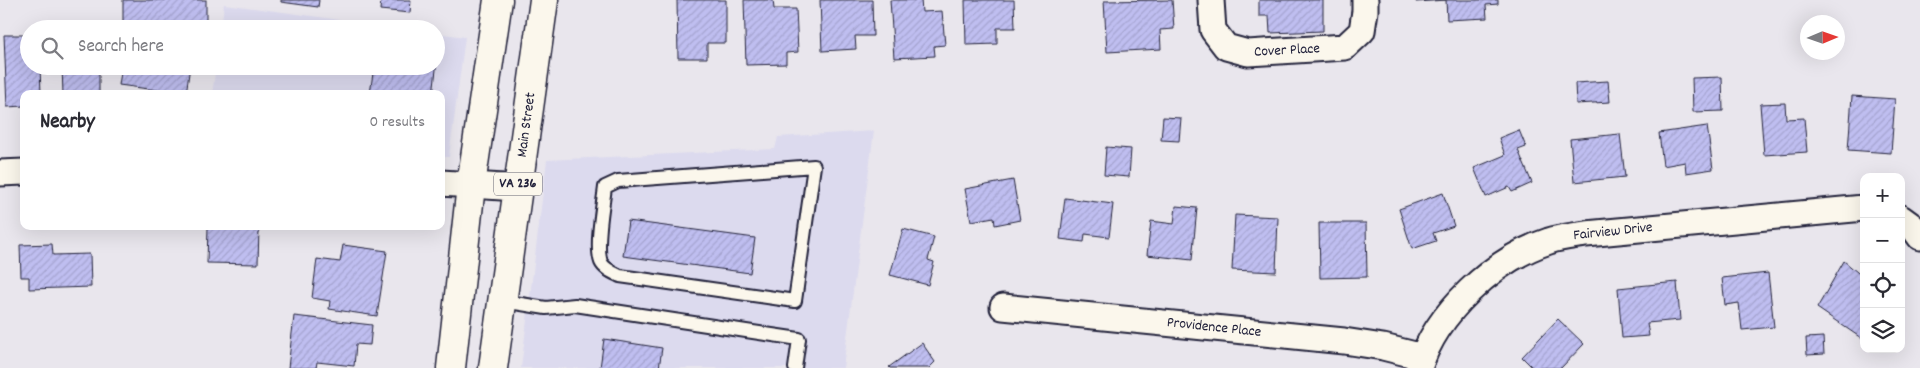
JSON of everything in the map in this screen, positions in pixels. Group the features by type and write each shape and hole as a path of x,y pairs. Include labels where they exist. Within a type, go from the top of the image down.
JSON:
{"main road":[{"name":"VA 236","path":"451,368 471,186 498,0"},
{"name":"Main Street","path":"493,368 544,0"}],"street":[{"name":"Cover Place","path":"1211,0 1213,30 1226,47 1248,53 1345,47 1362,31 1365,0"},
{"path":"0,173 20,172"},
{"path":"445,183 518,188"},
{"name":"Fairview Drive","path":"1421,363 1434,334 1446,316 1486,276 1520,253 1550,240 1586,234 1860,208"},
{"path":"1905,221 1912,226 1920,237"},
{"name":"Providence Place","path":"1003,307 1344,341 1383,347 1421,363"}],"lane":[{"path":"814,166 795,301 620,276 609,270 602,264 599,250 605,187 618,181 814,166"},
{"path":"502,301 546,308 575,305 799,339 795,368"}],"shaded area":[{"path":"224,4 340,20 222,20"},
{"path":"445,34 465,37 449,157 445,157 445,90 213,90 215,75 445,75"},
{"path":"874,131 843,368 521,368 547,160 775,149 778,137"}],"building":[{"path":"123,0 206,0 206,20 123,20"},
{"path":"281,0 319,0 318,7 281,2"},
{"path":"381,0 411,0 410,13 380,10"},
{"path":"677,0 726,0 726,43 707,43 707,58 678,58"},
{"path":"744,0 773,0 774,9 796,9 798,52 786,53 786,64 746,65"},
{"path":"820,0 872,0 873,36 855,36 856,49 822,51"},
{"path":"890,0 921,0 922,12 942,11 945,45 934,46 935,56 894,58"},
{"path":"965,0 1014,0 1015,28 997,28 997,44 966,45"},
{"path":"1172,0 1174,29 1160,30 1161,49 1107,52 1104,1"},
{"path":"1259,0 1323,0 1323,31 1270,33 1269,16 1259,16"},
{"path":"1416,0 1446,0 1416,2"},
{"path":"1446,0 1498,0 1498,4 1486,5 1487,18 1447,20"},
{"path":"4,35 20,35 20,75 40,75 41,90 20,90 20,106 7,107"},
{"path":"62,75 99,75 99,90 63,90"},
{"path":"121,75 189,75 187,90 156,90 119,85"},
{"path":"373,75 435,75 433,90 371,90"},
{"path":"1722,77 1723,111 1693,112 1692,78"},
{"path":"1608,81 1610,102 1576,104 1575,83"},
{"path":"1852,96 1895,99 1891,153 1848,150"},
{"path":"1785,103 1786,119 1804,118 1807,152 1764,155 1760,104"},
{"path":"1163,117 1181,118 1179,141 1161,140"},
{"path":"1707,126 1713,169 1686,173 1685,162 1663,166 1659,133"},
{"path":"1519,130 1526,147 1518,150 1532,183 1512,192 1509,187 1486,197 1474,168 1505,155 1499,138"},
{"path":"1620,134 1625,177 1574,182 1570,139"},
{"path":"1106,147 1131,149 1129,177 1104,175"},
{"path":"1013,180 1020,220 995,225 994,217 971,221 965,189"},
{"path":"1443,193 1454,226 1433,233 1436,241 1412,249 1399,209"},
{"path":"1065,198 1113,204 1109,237 1085,234 1084,242 1060,239"},
{"path":"1176,206 1197,208 1192,260 1147,255 1151,221 1174,224"},
{"path":"1235,215 1278,217 1276,272 1232,270"},
{"path":"628,221 755,238 750,273 623,256"},
{"path":"1319,223 1366,223 1367,277 1320,278"},
{"path":"903,229 934,237 928,260 934,262 928,285 890,275"},
{"path":"208,230 259,230 258,264 207,263"},
{"path":"52,244 53,255 90,254 91,287 29,289 29,277 21,277 20,245"},
{"path":"343,245 387,251 377,316 329,309 330,301 312,298 317,259 340,262"},
{"path":"1844,261 1860,275 1860,337 1817,308"},
{"path":"1768,273 1774,327 1742,330 1739,303 1725,305 1722,278"},
{"path":"1677,282 1680,320 1647,323 1649,336 1622,338 1618,288"},
{"path":"294,316 372,325 370,345 356,344 354,366 317,362 316,368 288,368"},
{"path":"1558,319 1584,344 1561,368 1533,368 1522,357"},
{"path":"1823,337 1824,354 1807,355 1806,338"},
{"path":"604,339 662,348 659,368 600,368"},
{"path":"922,343 935,362 929,368 889,367"}]}
